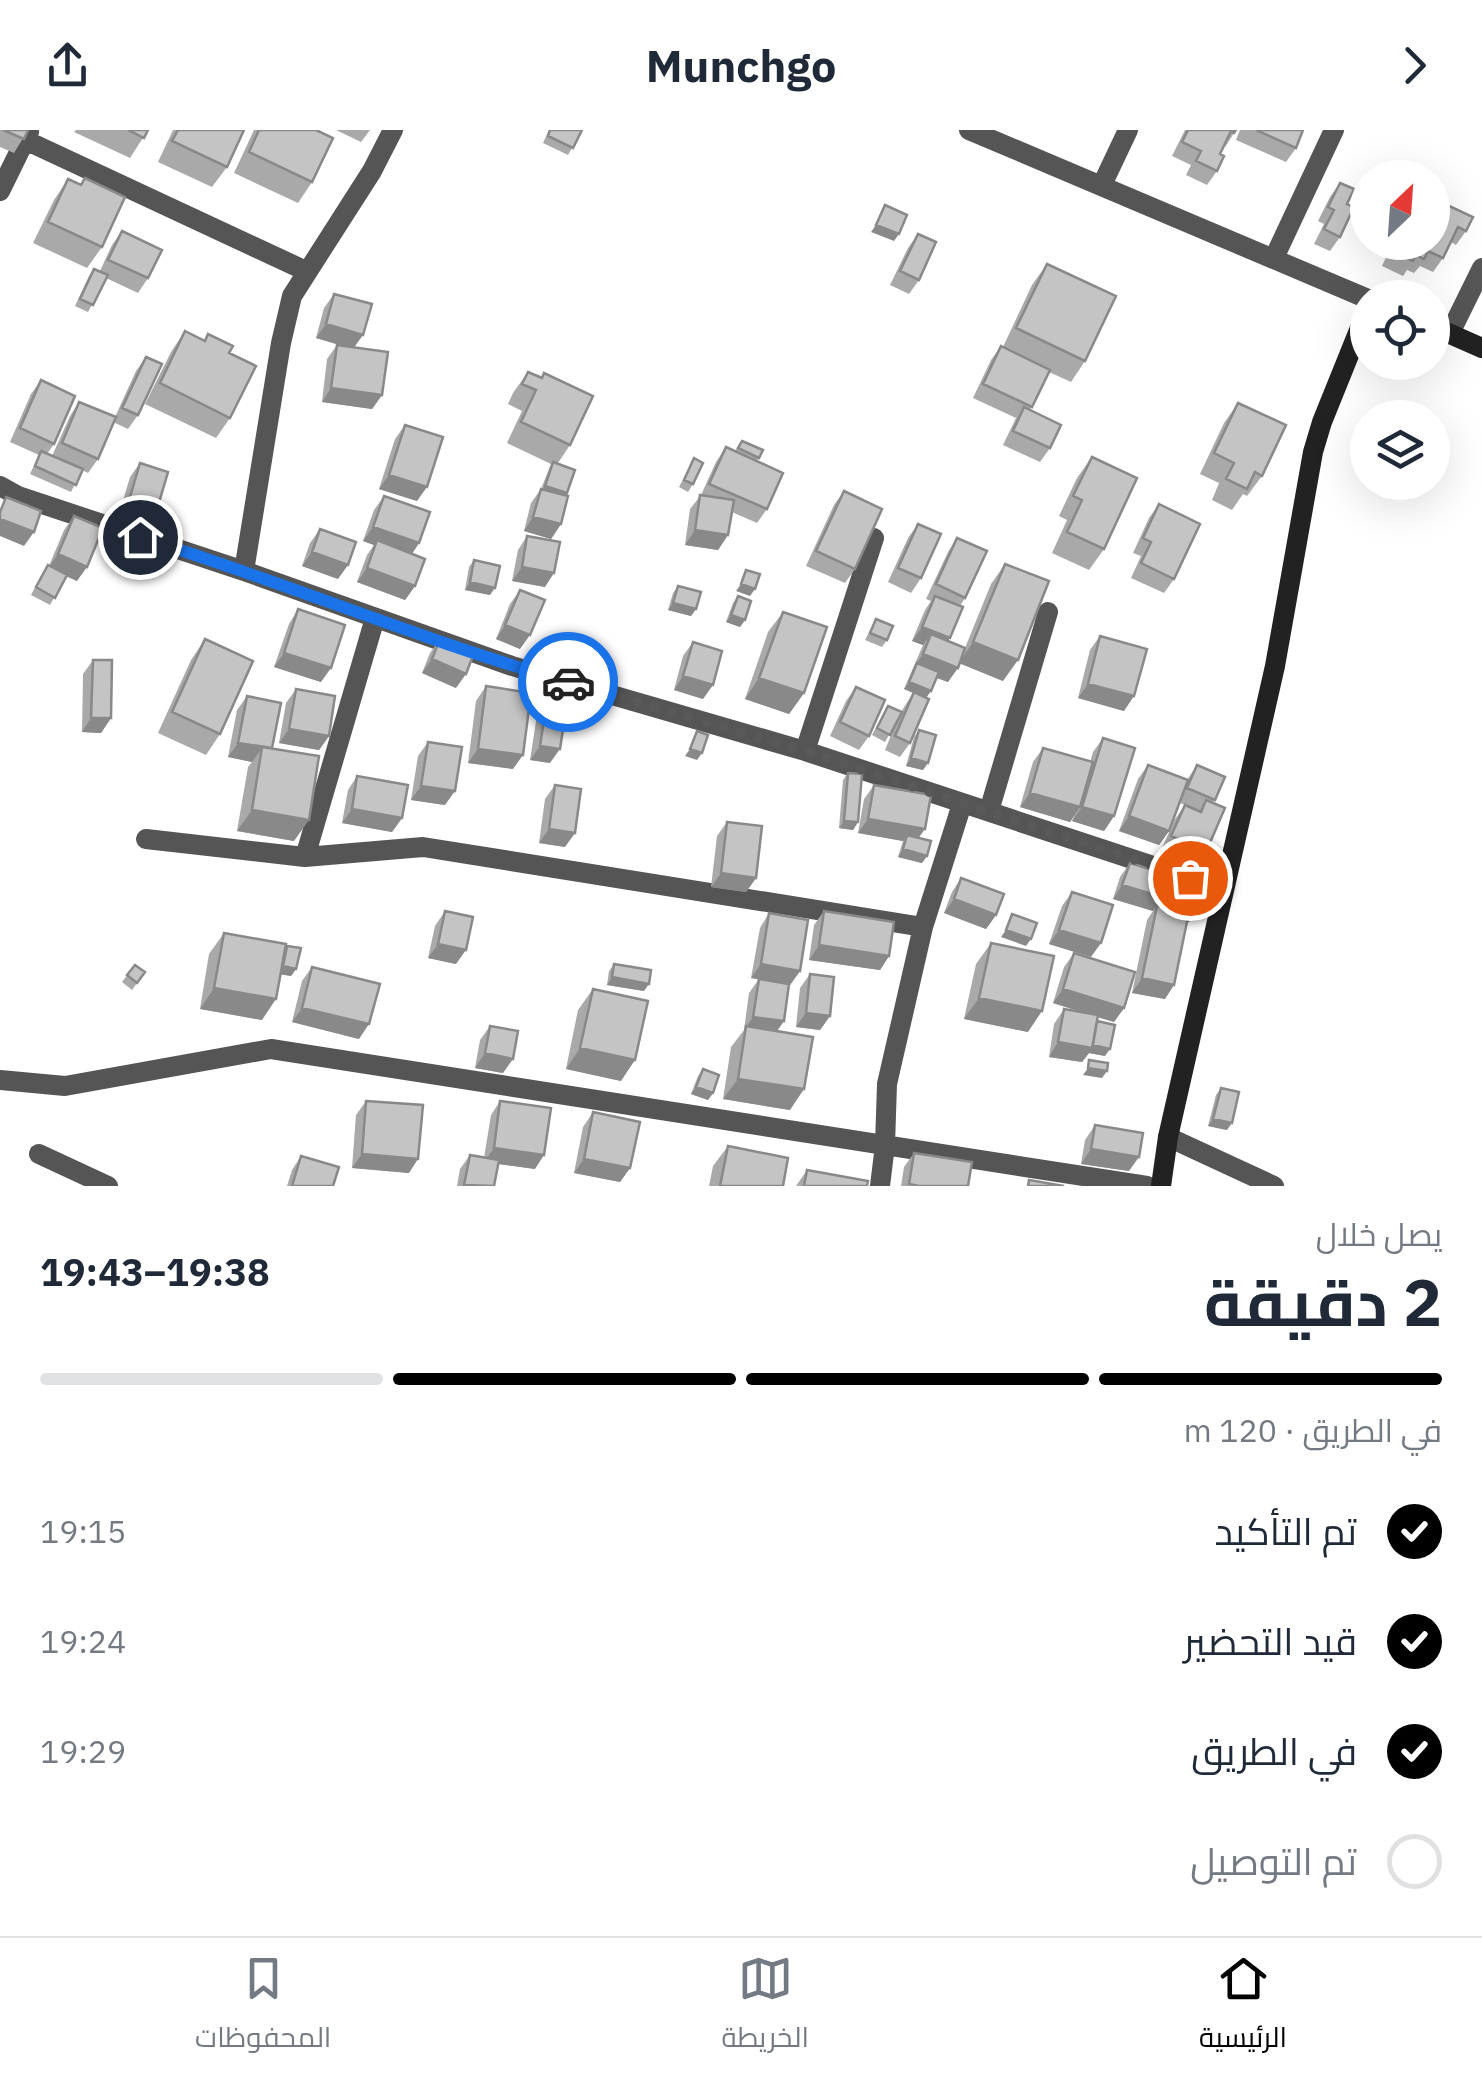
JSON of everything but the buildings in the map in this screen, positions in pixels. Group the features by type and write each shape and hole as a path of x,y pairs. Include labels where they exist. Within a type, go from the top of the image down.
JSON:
{"main road":[{"path":"1450,334 1482,348"},
{"path":"1161,1186 1168,1137 1275,666 1313,452 1350,353"}],"street":[{"path":"244,571 292,296 372,171 393,130"},
{"path":"969,130 1350,291"},
{"path":"1102,184 1128,130"},
{"path":"1274,258 1334,130"},
{"path":"0,192 27,135 306,272"},
{"path":"1450,316 1482,268"},
{"path":"0,486 18,496 512,666 805,751 1223,889"},
{"path":"805,751 874,538"},
{"path":"990,811 1048,612"},
{"path":"305,857 375,618"},
{"path":"880,1186 888,1084 923,928 962,804"},
{"path":"146,839 305,857 424,847 923,928"},
{"path":"0,1080 65,1086 271,1049 1148,1186"},
{"path":"1168,1137 1274,1186"},
{"path":"39,1154 108,1186"}],"way so far":[{"path":"568,682 805,751 1190,878"}],"route":[{"path":"140,537 568,682"}]}
